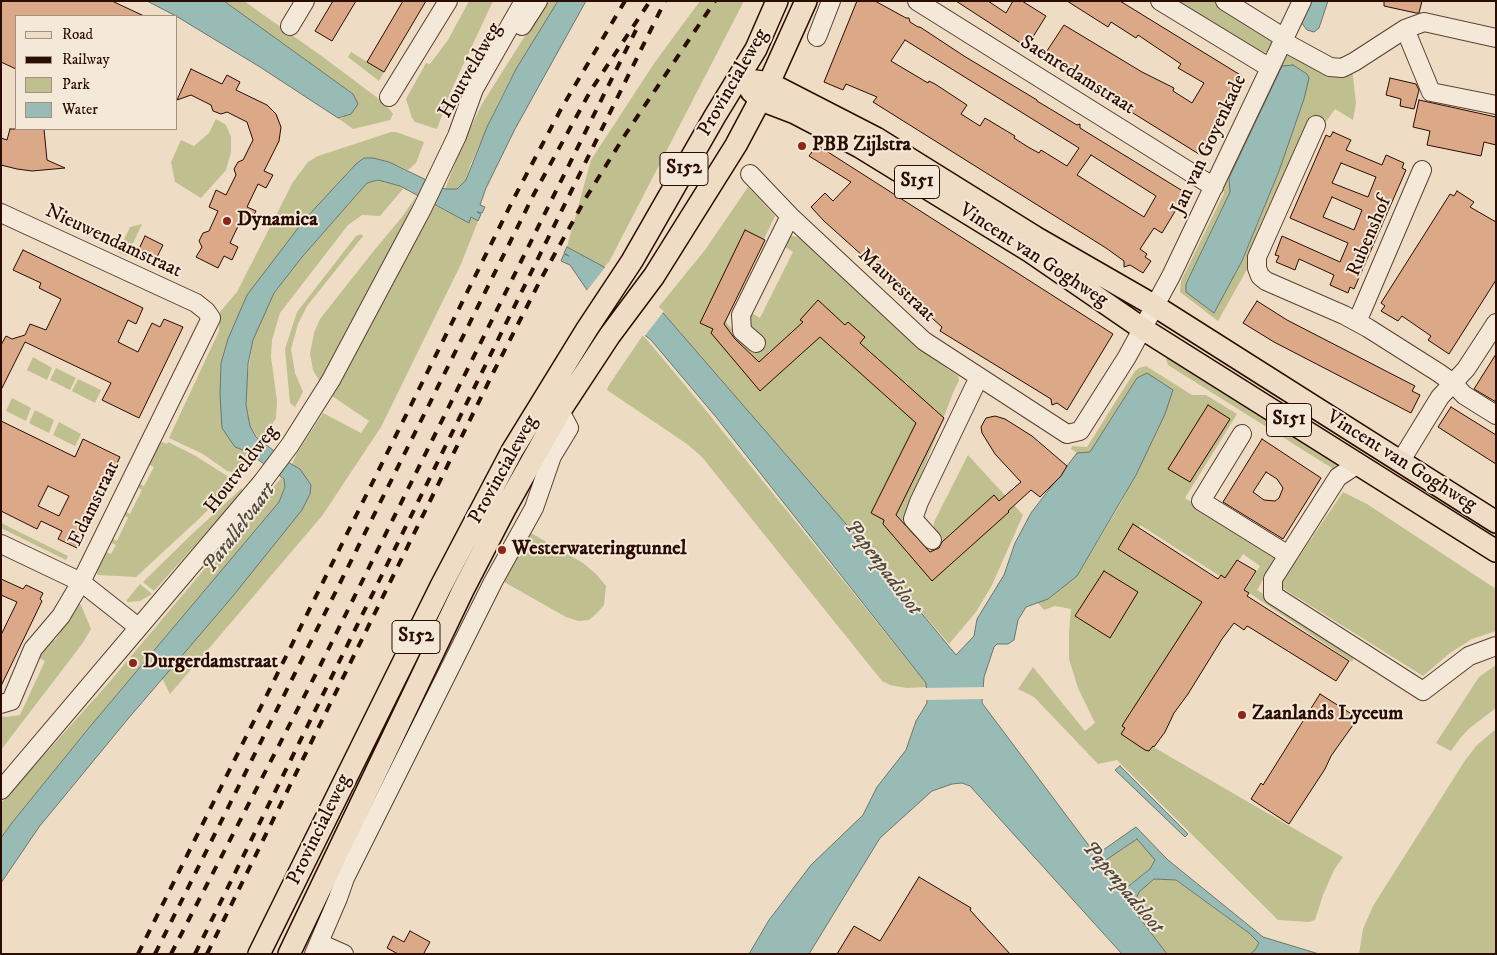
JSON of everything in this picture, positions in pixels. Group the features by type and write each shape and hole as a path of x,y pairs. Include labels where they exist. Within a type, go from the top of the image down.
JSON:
{"main road":[{"name":"Provincialeweg","path":"259,954 441,586 512,451 587,329 632,261 715,116 756,49 777,1"},
{"name":"Provincialeweg","path":"289,954 463,590 506,507 560,411 610,334 654,276 736,145 765,92 806,1"},
{"name":"Vincent van Goghweg","path":"738,78 765,92 876,138 1035,237 1155,306 1496,522"},
{"name":"Vincent van Goghweg","path":"765,92 794,113 860,147 1031,252 1143,329 1496,551"}],"street":[{"path":"290,26 305,1"},
{"path":"389,97 448,1"},
{"name":"Houtveldweg","path":"1,790 263,481 290,445 331,380 422,209 457,136 474,89 524,1"},
{"name":"Houtveldweg","path":"457,136 538,1"},
{"path":"817,37 831,1"},
{"name":"Saenredamstraat","path":"917,1 1214,187"},
{"path":"1160,1 1270,68"},
{"path":"1225,1 1285,40 1330,66 1342,68 1404,29 1424,22 1496,38"},
{"name":"Jan van Goyenkade","path":"1155,306 1285,40 1302,1"},
{"path":"1404,29 1431,92 1496,105"},
{"path":"1316,125 1258,257 1257,268 1260,276 1266,281 1356,322 1439,373 1453,383 1464,395 1496,415"},
{"name":"Rubenshof","path":"1356,322 1422,170"},
{"name":"Mauvestraat","path":"750,174 790,216 924,341 1067,434 1080,430 1143,329"},
{"name":"Nieuwendamstraat","path":"1,214 188,300 206,311"},
{"path":"756,343 742,331 741,315 790,216"},
{"path":"1143,329 1155,306"},
{"name":"Edamstraat","path":"1,704 11,701 33,649 62,616 81,582 211,318 206,311"},
{"path":"1400,462 1440,397 1466,369 1496,323"},
{"path":"932,540 913,519 919,502 980,377"},
{"name":"Provincialeweg","path":"317,948 345,878 493,582 534,508 552,456 569,428 560,411"},
{"path":"1242,434 1202,501 1288,555"},
{"name":"Vincent van Goghweg","path":"1358,464 1338,477 1273,579 1273,595 1423,691 1470,656 1496,646"},
{"path":"1,544 81,582 138,627"},
{"path":"317,948 344,954"}],"green space":[{"path":"224,1 244,1 323,57 379,99 393,114 390,120 353,129 338,118 343,118 353,94"},
{"path":"469,1 493,1 450,93 437,129 415,122 406,99 426,63 430,64 448,40"},
{"path":"547,1 558,1 516,69 499,101 470,166 466,180 456,189 445,189 462,146 482,104"},
{"path":"700,1 744,1 609,262 604,267 567,247 591,160 655,62"},
{"path":"1170,1 1215,1 1272,37 1269,50 1262,55"},
{"path":"1291,50 1352,68 1356,103 1353,120 1335,109 1325,123 1312,117 1250,264 1218,321 1180,292 1181,281 1224,193 1223,188 1220,186 1283,53","holes":["1290,66 1307,83 1304,99 1279,171 1242,261 1186,284 1230,192 1229,178 1282,67"]},
{"path":"351,52 384,72 379,81 348,57"},
{"path":"216,119 226,125 231,137 231,152 226,170 201,198 175,182 171,162 181,140 194,146 209,133"},
{"path":"391,132 424,142 416,163 408,170 389,162 356,164 305,219 228,339 221,363 220,395 235,447 248,451 238,469 232,472 227,471 203,454 169,438 219,331 220,312 237,292 293,182 308,162 318,156"},
{"path":"378,180 400,186 403,189 380,216 362,215 348,225 280,313 272,340 271,357 277,401 276,418 269,429 258,438 250,426 246,405 246,385 253,340 263,314 274,293 302,257 367,183"},
{"path":"748,187 775,216 725,321 751,351 763,339 744,321 748,311 760,318 793,252 780,244 788,235 802,238 925,353 958,376 959,380 903,522 931,553 934,522 968,455 1023,515 992,585 976,612 949,644 664,314 657,309 705,250"},
{"path":"417,195 382,269 320,382 313,370 310,354 314,333 320,319 402,217"},
{"path":"434,205 469,223 471,217 478,221 461,264 381,427 322,516 170,694 162,678 233,596 300,469 292,464 297,453 323,413 361,433 369,421 332,396"},
{"path":"142,224 127,256 118,252 130,227"},
{"path":"361,234 363,236 307,306 298,324 291,349 295,373 303,392 295,407 290,403 285,349 297,312 356,236"},
{"path":"643,335 926,683 926,687 906,688 890,685 882,681 702,457 687,444 607,390"},
{"path":"1170,353 1344,463 1335,470 1168,365 1166,359"},
{"path":"33,357 52,368 47,380 27,370"},
{"path":"1146,366 1192,395 1206,395 1237,414 1185,498 1277,556 1257,590 1355,654 1352,662 1245,590 1260,566 1243,554 1226,580 1140,525 1126,546 1204,598 1124,730 1343,857 1334,870 1315,920 1309,922 1278,920 1117,760 1098,764 1034,697 1018,689 1033,667 1085,731 1095,723 1078,688 1069,659 1071,609 1055,606 1044,610 1037,602 1048,599 1077,576 1121,503 1158,429 1173,390 1137,378 1090,452 1077,453 1071,449 1072,446 1087,447 1135,371"},
{"path":"56,368 76,378 70,390 50,380"},
{"path":"78,379 101,390 95,403 72,391"},
{"path":"12,398 31,408 26,421 6,411"},
{"path":"35,410 54,420 49,433 29,423"},
{"path":"59,422 81,434 75,446 53,435"},
{"path":"155,439 167,444 168,442 194,455 232,479 232,485 202,516 136,577 98,575 97,564 101,550 111,554 116,545 106,540 108,536 117,541 128,518 120,513 121,509 130,514 142,490 133,485 134,481 144,486 154,467 143,462"},
{"path":"281,478 284,480 285,487 279,502 88,729 1,838 1,803 106,686"},
{"path":"242,488 242,493 154,591 143,582 191,535"},
{"path":"1343,492 1367,504 1496,589 1496,631 1472,639 1450,653 1423,676 1279,586"},
{"path":"1,523 68,556 66,560 1,528"},
{"path":"524,529 583,563 606,586 604,605 589,620 579,621 566,617 497,578"},
{"path":"140,584 152,594 140,601 127,602 127,600"},
{"path":"78,603 81,605 91,629 82,644 1,750 1,716 20,715 45,661 37,657 45,645 56,639"},
{"path":"1496,665 1496,708 1471,727 1451,751 1436,743 1479,677"},
{"path":"1496,729 1496,954 1359,954 1363,929 1373,906 1464,762 1476,746"},
{"path":"1137,839 1155,860 1150,869 1124,889 1102,862"},
{"path":"1154,879 1175,880 1260,943 1250,954 1167,954 1132,908 1139,892"}],"water":[{"path":"147,1 224,1 353,94 358,104 351,114 338,118 260,67 178,17 178,15 174,15"},
{"path":"558,1 586,1 515,129 486,188 480,205 485,207 482,213 477,212 481,214 478,221 471,217 469,223 400,186 378,180 367,183 302,257 274,293 253,340 248,364 246,405 250,426 256,437 300,469 311,485 310,494 302,510 233,596 39,827 1,883 1,838 11,824 88,729 279,502 285,487 284,479 248,452 235,447 222,428 221,363 228,339 247,295 305,219 356,164 364,158 389,162 445,189 457,189 466,180 487,127 516,69"},
{"path":"1310,1 1328,1 1319,28 1314,32 1307,30 1301,22"},
{"path":"1293,65 1307,74 1309,78 1304,99 1279,171 1242,261 1214,313 1186,292 1186,284 1230,192 1229,178 1282,66"},
{"name":"Papenpadsloot","path":"567,247 604,267 664,314 885,569 956,655 974,636 977,619 1004,575 1015,543 1031,513 1077,453 1090,452 1137,378 1147,373 1173,390 1165,414 1136,475 1077,576 1048,599 1026,607 1018,620 1014,640 1008,644 997,644 994,647 984,677 982,703 1096,855 1136,827 1168,860 1263,937 1319,954 1250,954 1259,943 1249,933 1176,880 1154,879 1139,892 1132,908 1167,954 1122,954 970,786 962,783 952,784 932,791 880,838 809,954 749,954 769,920 811,865 863,815 877,787 906,750 916,721 927,703 926,683 716,417 651,340 587,290 570,265 561,261 564,254 569,256 564,253","holes":["1137,839 1155,860 1150,869 1125,889 1103,862"]},
{"path":"1120,766 1188,834 1185,837 1115,770"}],"pier":[{"path":"606,266 664,311 644,337 586,292"},
{"path":"986,687 985,699 924,700 924,688"}],"building":[{"path":"1,1 112,1 142,15 15,15 15,69 1,62"},
{"path":"333,1 356,1 332,41 315,31"},
{"path":"403,1 426,1 384,72 367,62"},
{"path":"857,1 875,1 909,18 910,22 1077,125 1080,124 1080,128 1186,193 1162,233 1154,228 1140,249 1147,254 1145,257 1151,261 1143,273 1130,265 1124,267 1124,261 1106,248 873,102 877,97 846,84 843,90 824,82","holes":["905,40 1079,148 1067,166 1041,150 1039,153 1028,147 1014,138 1015,136 985,118 980,126 961,114 967,105 935,84 929,81 928,83 891,61","1091,155 1156,196 1144,217 1077,175"]},
{"path":"956,1 988,1 1006,13 1013,1 1022,1 1046,16 1031,40 1022,44"},
{"path":"1067,1 1120,1 1242,76 1233,91 1235,92 1230,100 1232,101 1202,156 1043,57 1064,25 1142,72 1174,88 1173,91 1192,103 1204,83 1178,68 1181,64 1138,35 1136,38 1111,22 1108,27"},
{"path":"1384,1 1422,1 1419,13 1416,13 1384,6"},
{"path":"191,69 222,84 227,75 240,82 236,90 267,105 276,114 281,127 279,141 264,171 273,175 266,188 258,184 247,207 256,211 249,224 241,220 230,243 238,247 232,260 224,256 218,268 196,257 202,247 199,241 203,233 209,231 218,211 209,207 216,190 226,195 236,175 234,169 238,162 243,160 253,140 247,122 227,112 221,114 213,111 211,105 191,95 178,100"},
{"path":"1390,78 1416,84 1419,90 1414,109 1400,106 1401,99 1386,95"},
{"path":"1419,100 1496,117 1496,145 1484,142 1481,156 1427,145 1430,131 1413,127"},
{"path":"10,129 44,130 47,160 65,168 32,171 1,165 1,138 7,140"},
{"path":"1333,132 1351,140 1346,150 1382,165 1386,155 1404,163 1402,168 1406,170 1354,289 1350,287 1348,293 1330,285 1334,275 1299,259 1295,270 1276,262 1279,256 1275,255 1282,236 1340,262 1348,243 1290,218 1326,135 1330,137","holes":["1341,163 1376,177 1368,197 1332,183","1332,197 1362,210 1354,230 1323,217"]},
{"path":"817,145 1113,334 1067,410 1057,403 1052,405 1051,399 940,331 942,327 824,221 811,207 825,193 833,201 851,182 809,156"},
{"path":"1457,191 1474,202 1470,207 1496,222 1496,280 1449,354 1428,340 1431,336 1402,316 1398,321 1381,311 1385,306 1381,303 1450,194 1454,196"},
{"path":"745,230 765,240 724,324 735,339 759,362 803,322 800,320 818,300 845,325 848,322 865,337 860,343 944,418 896,515 930,552 939,548 942,542 994,495 999,501 1021,482 995,454 982,433 981,427 986,418 995,416 1005,419 1032,436 1067,466 1061,476 1040,497 1031,490 932,581 883,524 884,520 871,513 916,423 820,337 760,391 711,333 713,329 700,323"},
{"path":"145,236 163,245 157,257 139,249"},
{"path":"23,250 143,308 136,324 128,320 118,342 138,352 152,323 160,327 164,319 183,327 139,418 102,400 111,383 25,342 1,390 1,345 6,336 12,339 25,335 30,324 46,330 61,299 39,288 41,283 13,270"},
{"path":"1257,301 1287,320 1415,386 1412,391 1420,395 1411,413 1274,342 1243,323"},
{"path":"1496,354 1496,402 1474,389"},
{"path":"1208,405 1230,419 1190,482 1168,469"},
{"path":"1451,407 1496,435 1496,464 1438,427"},
{"path":"1,421 75,457 83,439 120,457 77,548 58,539 62,531 41,521 37,529 1,511","holes":["48,486 69,496 59,516 38,506"]},
{"path":"1262,439 1321,478 1283,539 1223,502","holes":["1266,472 1277,479 1283,488 1279,498 1275,501 1264,500 1253,492"]},
{"path":"1133,524 1218,579 1221,575 1225,578 1237,560 1256,571 1244,590 1249,593 1247,596 1349,661 1336,681 1249,627 1247,626 1244,630 1234,623 1174,713 1165,732 1154,747 1149,751 1145,750 1121,734 1125,728 1122,726 1125,721 1202,602 1118,549"},
{"path":"1104,571 1138,592 1110,638 1075,616"},
{"path":"1,579 23,589 26,585 43,593 40,599 42,601 1,686 1,635 17,602 1,595"},
{"path":"1320,694 1358,718 1331,756 1325,769 1289,824 1251,799 1261,783 1263,785"},
{"path":"919,877 971,908 970,910 1010,954 837,954 854,926 880,941"},
{"path":"410,931 430,942 424,953 427,954 398,954 387,948 393,936 404,942"}],"railway":[{"path":"138,954 514,198 561,109 625,1"},
{"path":"155,954 534,194 591,90 650,1"},
{"path":"195,954 665,1"},
{"path":"207,954 542,277 587,196 625,135 715,1"},
{"path":"171,954 321,664 636,30"}],"place":[{"name":"PBB Zijlstra","path":"802,146"},
{"name":"Dynamica","path":"227,221"},
{"name":"Westerwateringtunnel","path":"502,550"},
{"name":"Durgerdamstraat","path":"133,663"},
{"name":"Zaanlands Lyceum","path":"1242,715"}],"water label":[{"name":"Parallelvaart","path":"240,529"}]}
